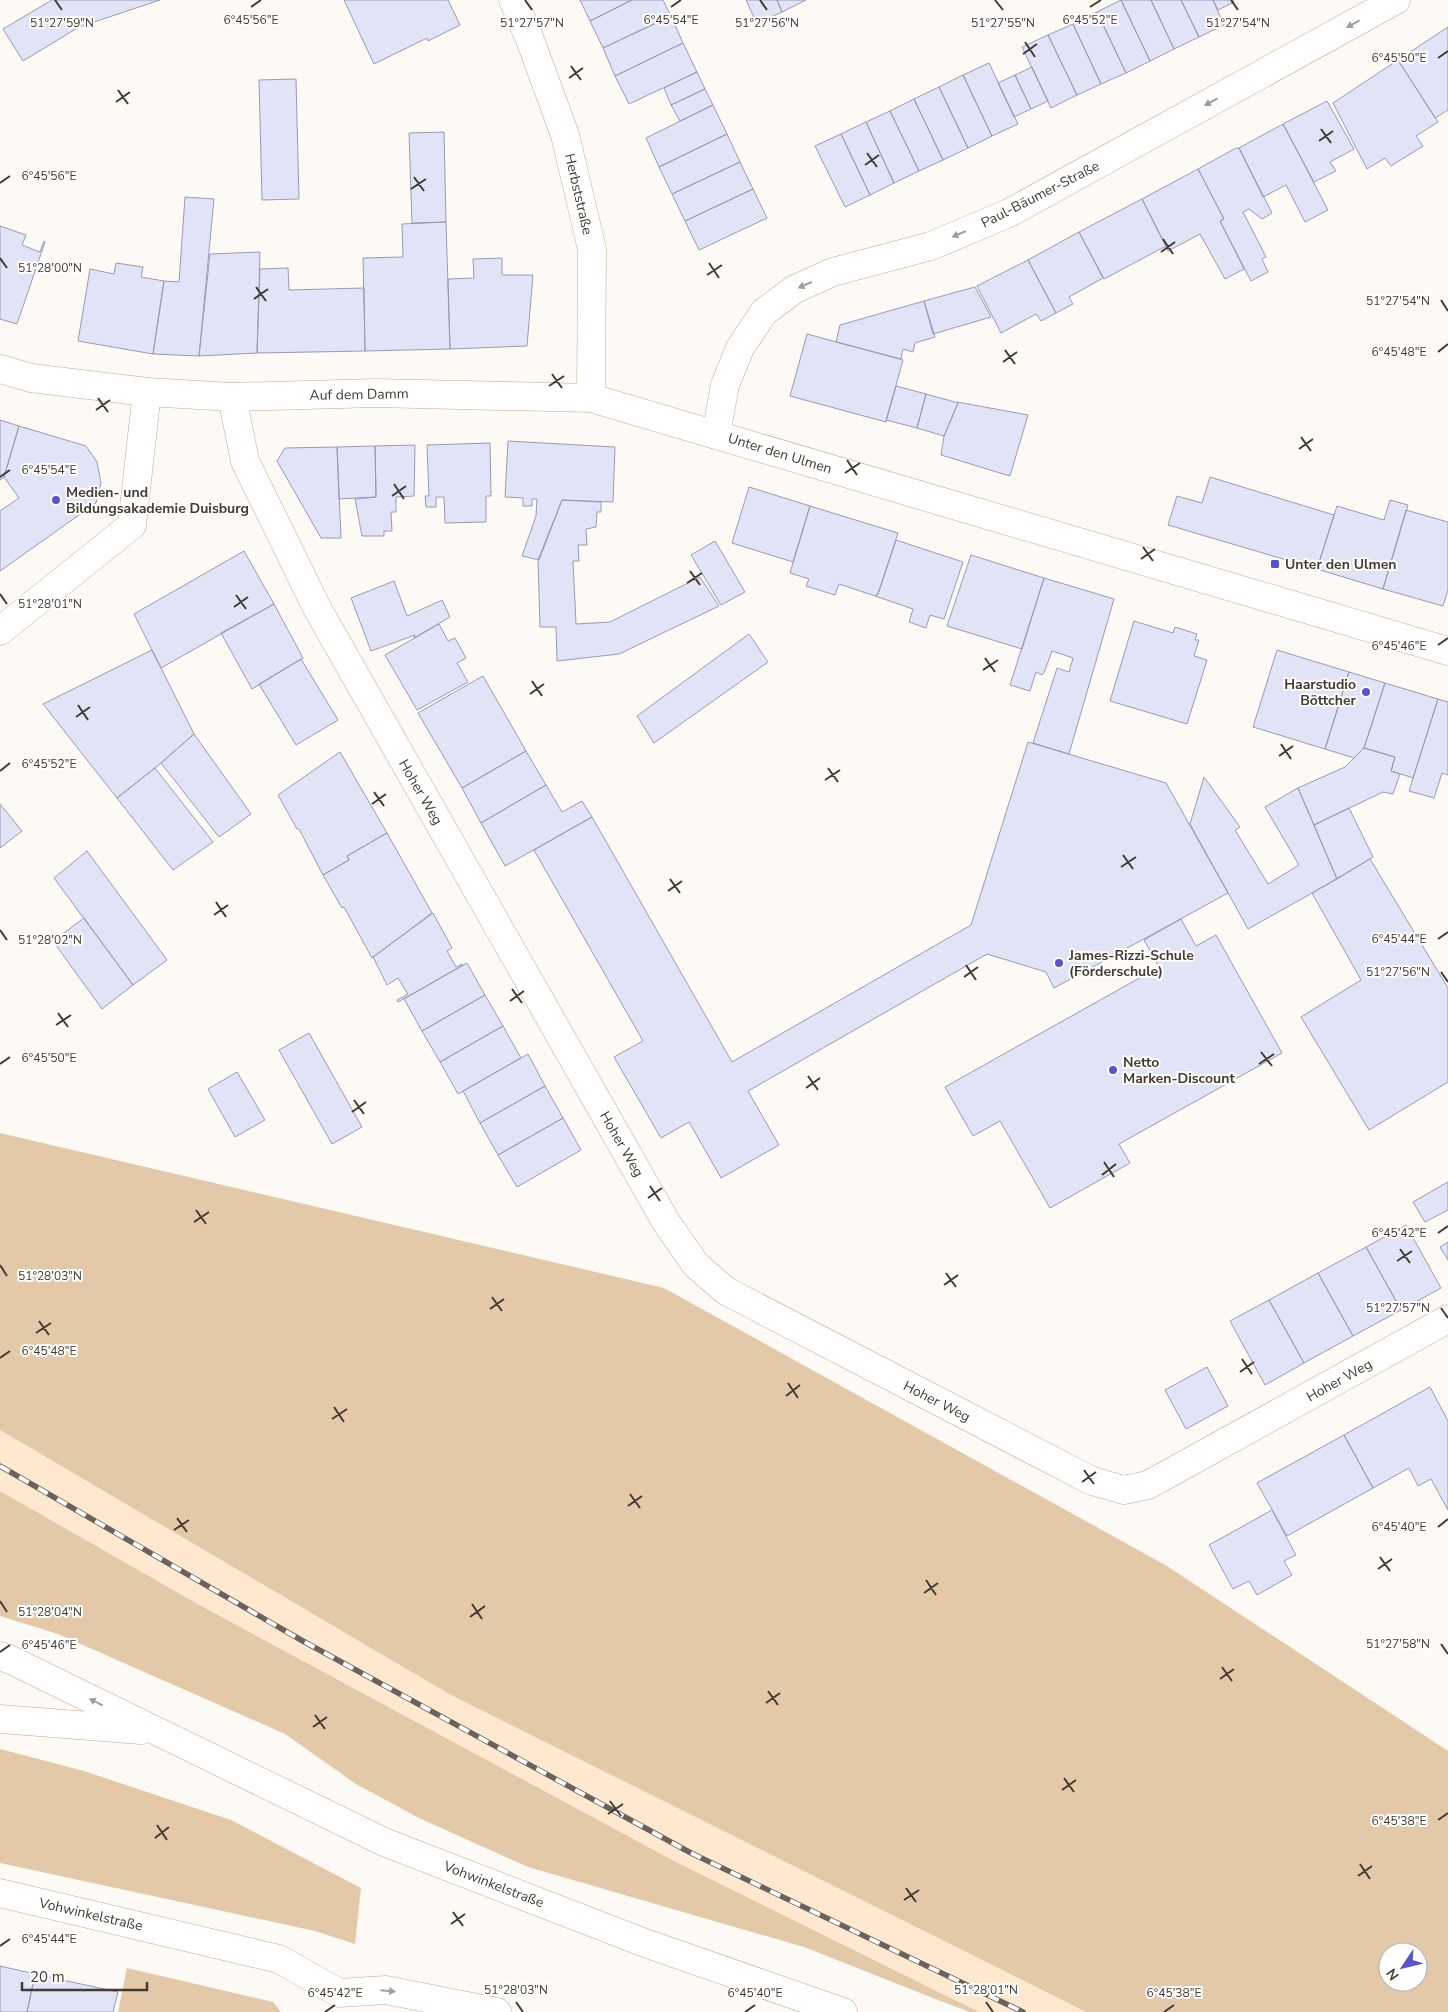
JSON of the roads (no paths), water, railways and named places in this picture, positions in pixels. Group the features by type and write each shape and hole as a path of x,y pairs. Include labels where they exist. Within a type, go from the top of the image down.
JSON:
{"street":[{"name":"Herbststraße","path":"513,0 529,37 565,135 592,249 591,398"},
{"name":"Paul-Bäumer-Straße","path":"716,434 725,386 740,348 764,312 795,289 833,272 930,246 1009,213 1396,0"},
{"name":"Auf dem Damm","path":"0,369 31,378 147,392 232,397 375,393 591,398 716,434"},
{"path":"0,631 132,525 147,392"},
{"name":"Hoher Weg","path":"232,397 245,462 317,608 666,1222 696,1265 726,1291 1092,1481 1124,1490 1148,1485 1448,1319"},
{"name":"Unter den Ulmen","path":"716,434 1448,651"},
{"name":"Vohwinkelstraße","path":"0,1656 384,1842 645,1943 843,2012"},
{"name":"Vohwinkelstraße","path":"0,1719 155,1731"},
{"name":"Vohwinkelstraße","path":"0,1892 279,1959 339,1993 386,1990 497,2012"}],"railway":[{"path":"0,1466 301,1640 691,1853 1023,2012"}],"place":[{"name":"Medien- und Bildungsakademie Duisburg","path":"56,500"},
{"name":"Unter den Ulmen","path":"1275,564"},
{"name":"Haarstudio Böttcher","path":"1366,692"},
{"name":"James-Rizzi-Schule (Förderschule)","path":"1059,963"},
{"name":"Netto Marken-Discount","path":"1113,1070"}]}
